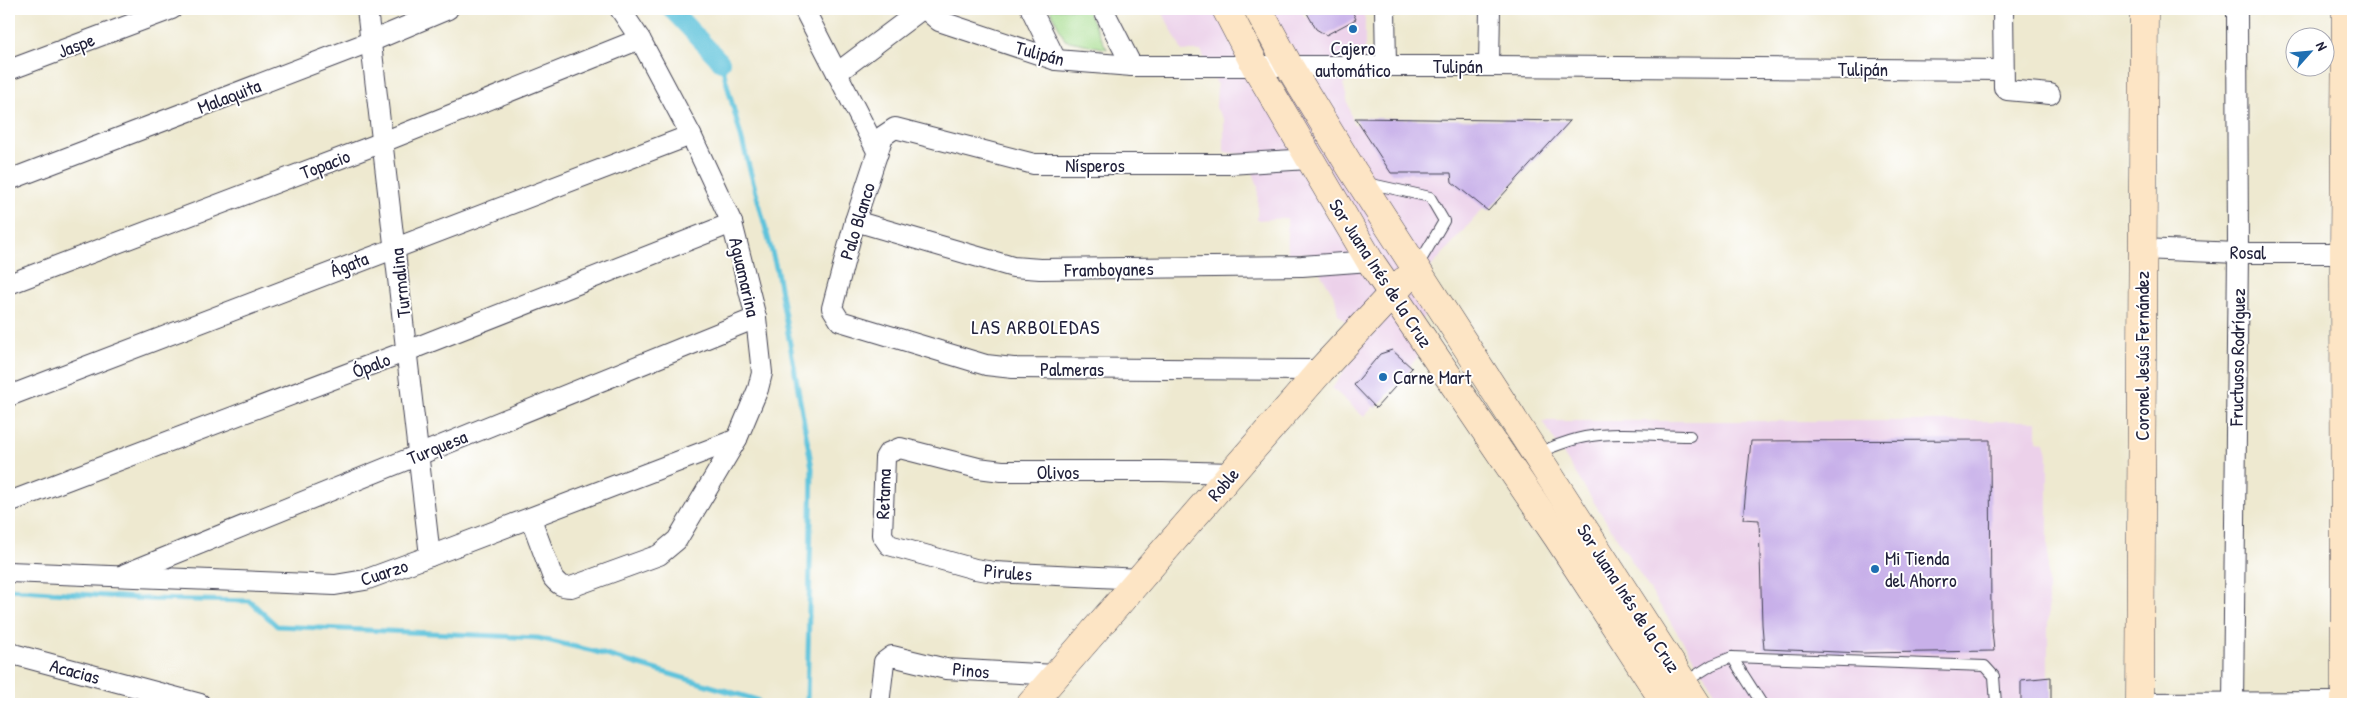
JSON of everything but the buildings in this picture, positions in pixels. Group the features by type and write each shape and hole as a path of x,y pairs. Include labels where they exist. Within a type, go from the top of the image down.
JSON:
{"street":[{"name":"Jaspe","path":"9,70 172,9"},
{"name":"Turmalina","path":"367,9 420,454 430,556"},
{"name":"Malaquita","path":"9,180 372,41 448,9"},
{"name":"Aguamarina","path":"531,520 553,578 564,587 571,587 659,555 677,540 737,439 758,389 762,373 756,318 732,223 691,135 640,39 620,9"},
{"path":"804,9 878,152"},
{"path":"837,74 923,9"},
{"name":"Tulipán","path":"923,9 939,21 1056,60 1132,66 1489,66 2003,77 2008,90 2050,94"},
{"path":"1031,9 1056,60"},
{"path":"1103,9 1132,66"},
{"name":"Sor Juana Inés de la Cruz","path":"1226,9 1256,67 1370,262 1558,538 1666,704"},
{"name":"Sor Juana Inés de la Cruz","path":"1258,9 1289,66 1361,182 1690,694"},
{"path":"1385,9 1386,65"},
{"path":"1489,66 1490,9"},
{"path":"2003,9 2003,77"},
{"name":"Coronel Jesús Fernández","path":"2140,704 2144,9"},
{"name":"Fructuoso Rodríguez","path":"2233,703 2238,253 2237,9"},
{"path":"2140,704 2345,703 2348,253 2346,9"},
{"name":"Topacio","path":"9,284 383,142 640,39"},
{"name":"Nísperos","path":"887,132 895,128 1034,164 1229,164 1309,159"},
{"name":"Palo Blanco","path":"833,313 832,308 855,221 883,136 887,132"},
{"name":"Ágata","path":"9,396 396,246 691,135"},
{"name":"Framboyanes","path":"855,221 1013,267 1040,269 1302,266 1370,262"},
{"name":"Ópalo","path":"9,502 407,351 732,223"},
{"name":"Rosal","path":"2142,249 2238,253 2348,253"},
{"name":"Roble","path":"1031,704 1142,579 1321,370 1417,268"},
{"name":"Palmeras","path":"833,313 840,321 986,365 1013,368 1321,370"},
{"name":"Turquesa","path":"118,576 756,318"},
{"name":"Cuarzo","path":"9,572 335,585 366,580 531,520 737,439"},
{"name":"Olivos","path":"888,453 900,448 978,468 1002,471 1232,473"},
{"name":"Retama","path":"882,535 885,458 888,453"},
{"name":"Pirules","path":"882,535 889,545 975,569 1020,574 1142,579"},
{"name":"Acacias","path":"9,653 200,704"},
{"name":"Pinos","path":"879,704 884,662 892,656 946,668 971,671 1056,675"}],"lane":[{"path":"1361,182 1430,197 1444,221 1417,268"},
{"path":"1536,454 1566,442 1586,437 1690,436"},
{"path":"1732,657 1762,704"},
{"path":"1690,694 1712,666 1732,657 1984,666 1994,676 1996,704"}],"shaded area":[{"path":"1161,9 1301,9 1305,18 1321,9 1360,9 1365,18 1365,76 1343,83 1353,124 1557,126 1431,267 1417,358 1364,417 1332,388 1365,341 1338,314 1335,297 1308,253 1288,254 1287,218 1257,220 1258,186 1247,155 1224,152 1224,120 1216,108 1217,84 1201,51 1182,51"},
{"name":"Mi Tienda del Ahorro","path":"1542,421 2037,421 2037,441 2045,442 2048,454 2048,704 1723,704"}],"green space":[{"path":"1050,9 1086,9 1107,49 1065,40"}],"waterway":[{"path":"671,9 721,62"},
{"path":"721,62 777,271 812,468 807,704"},
{"path":"9,589 149,599 250,601 277,626 538,638 593,651 757,700 761,704"}],"place":[{"name":"Cajero automático","path":"1353,29"},
{"name":"Carne Mart","path":"1383,377"},
{"name":"Mi Tienda del Ahorro","path":"1875,569"}],"district":[{"name":"LAS ARBOLEDAS","path":"1036,327"}]}
